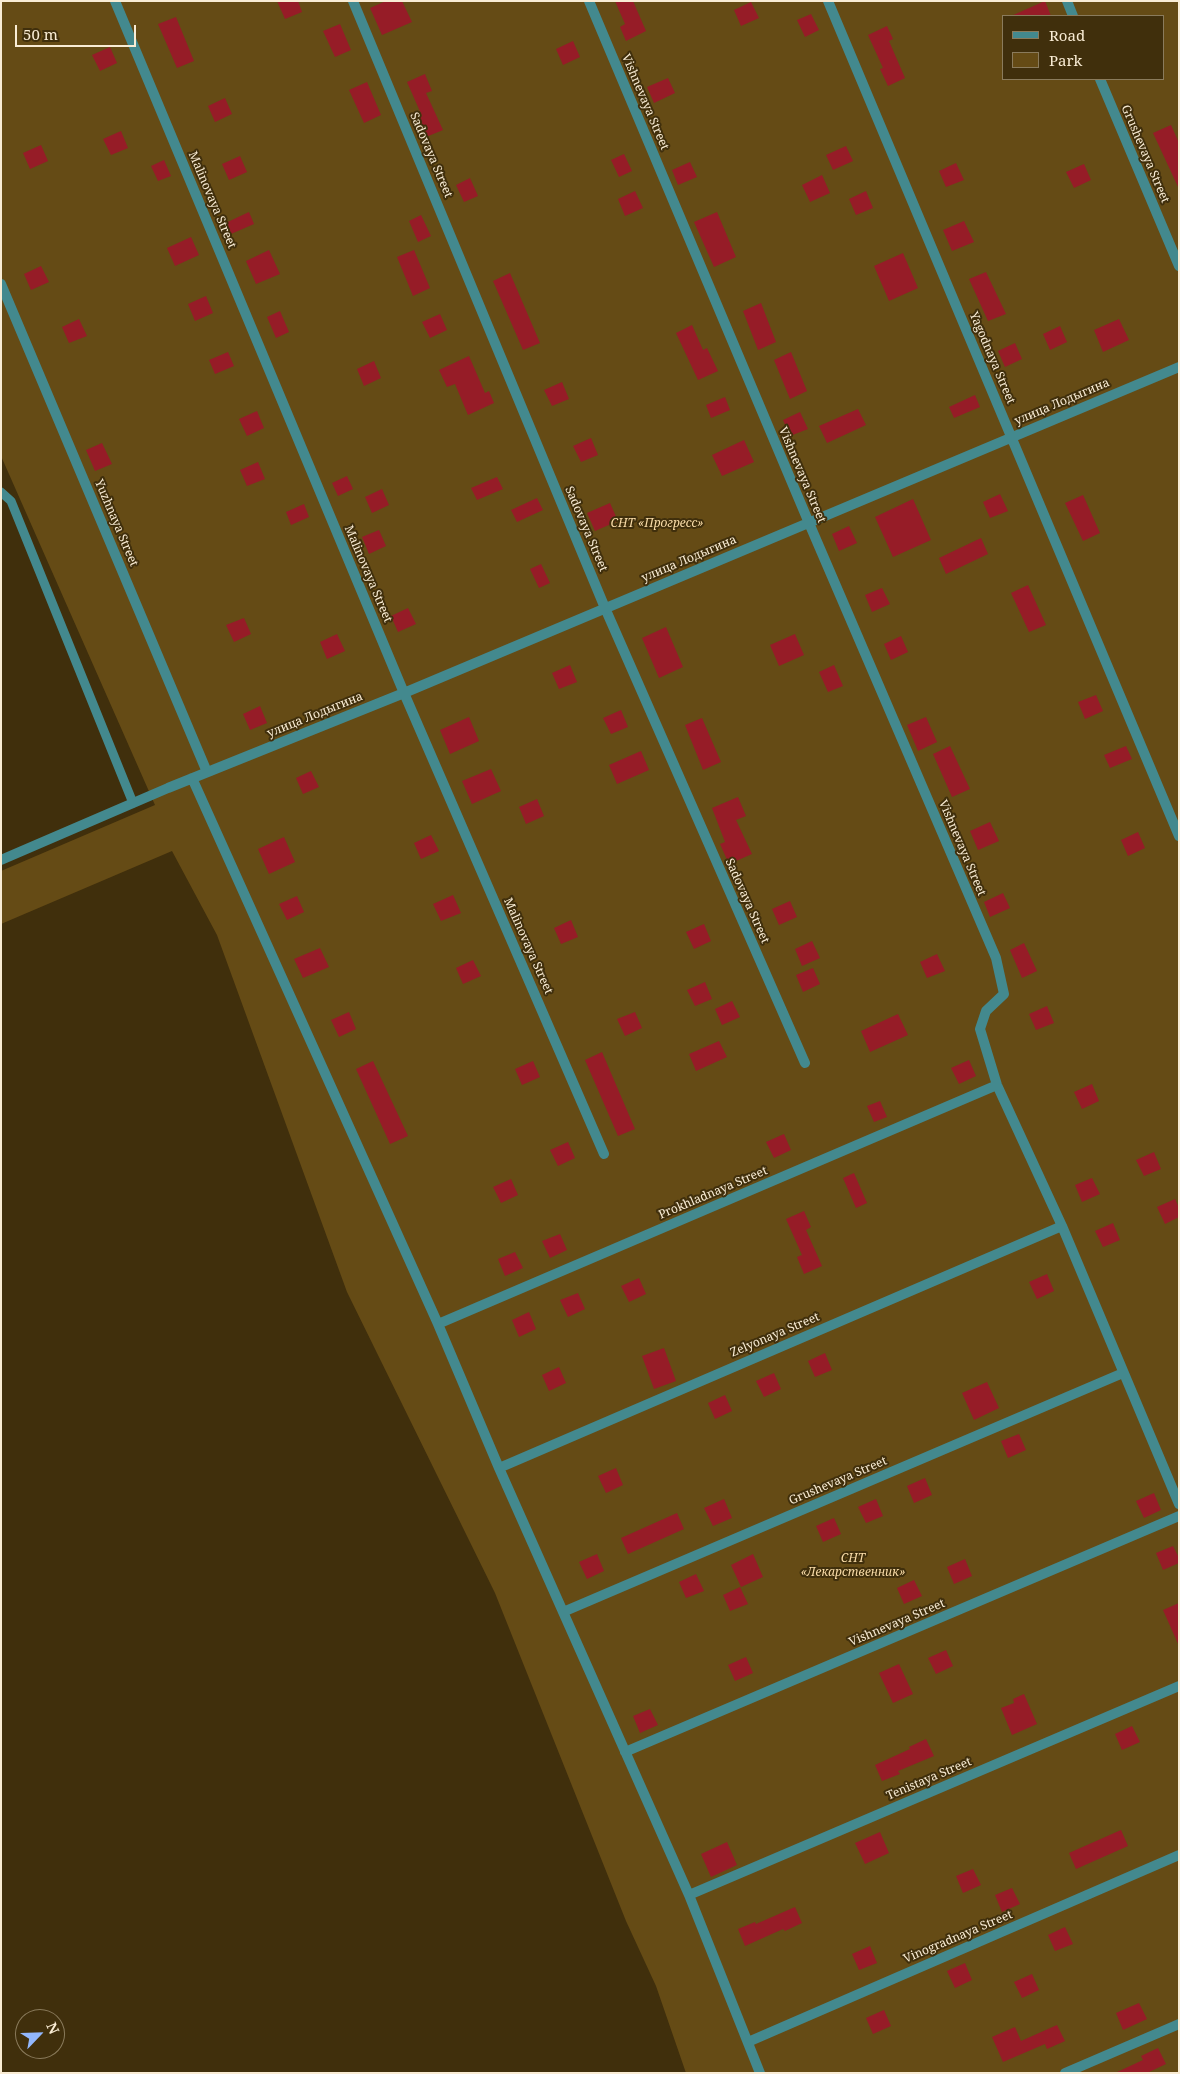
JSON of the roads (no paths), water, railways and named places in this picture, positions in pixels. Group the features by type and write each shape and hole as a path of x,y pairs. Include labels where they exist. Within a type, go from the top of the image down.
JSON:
{"street":[{"name":"Malinovaya Street","path":"115,1 404,693 604,1154"},
{"name":"Sadovaya Street","path":"353,1 605,608 805,1063"},
{"name":"Vishnevaya Street","path":"589,1 809,523 996,958 1004,994 986,1011 980,1029 997,1084"},
{"name":"Yagodnaya Street","path":"828,1 1179,836"},
{"path":"1067,1 1073,15"},
{"name":"Grushevaya Street","path":"1100,80 1179,266"},
{"name":"Yuzhnaya Street","path":"1,284 207,772"},
{"name":"улица Лодыгина","path":"133,803 404,693 1179,367"},
{"path":"192,778 438,1324 499,1468 690,1895 760,2073"},
{"path":"1,860 133,803"},
{"path":"997,1084 1062,1226 1179,1504"},
{"name":"Prokhladnaya Street","path":"438,1324 997,1084"},
{"name":"Zelyonaya Street","path":"499,1468 1062,1226"},
{"name":"Grushevaya Street","path":"564,1612 1123,1373"},
{"name":"Vishnevaya Street","path":"625,1752 1179,1516"},
{"name":"Tenistaya Street","path":"690,1895 1179,1686"},
{"name":"Vinogradnaya Street","path":"748,2042 1179,1855"},
{"path":"1065,2073 1179,2024"}],"lane":[{"path":"1,492 11,501 133,803"}],"park label":[{"name":"СНТ «Прогресс»","path":"657,524"},
{"name":"СНТ «Лекарственник»","path":"853,1566"}]}
